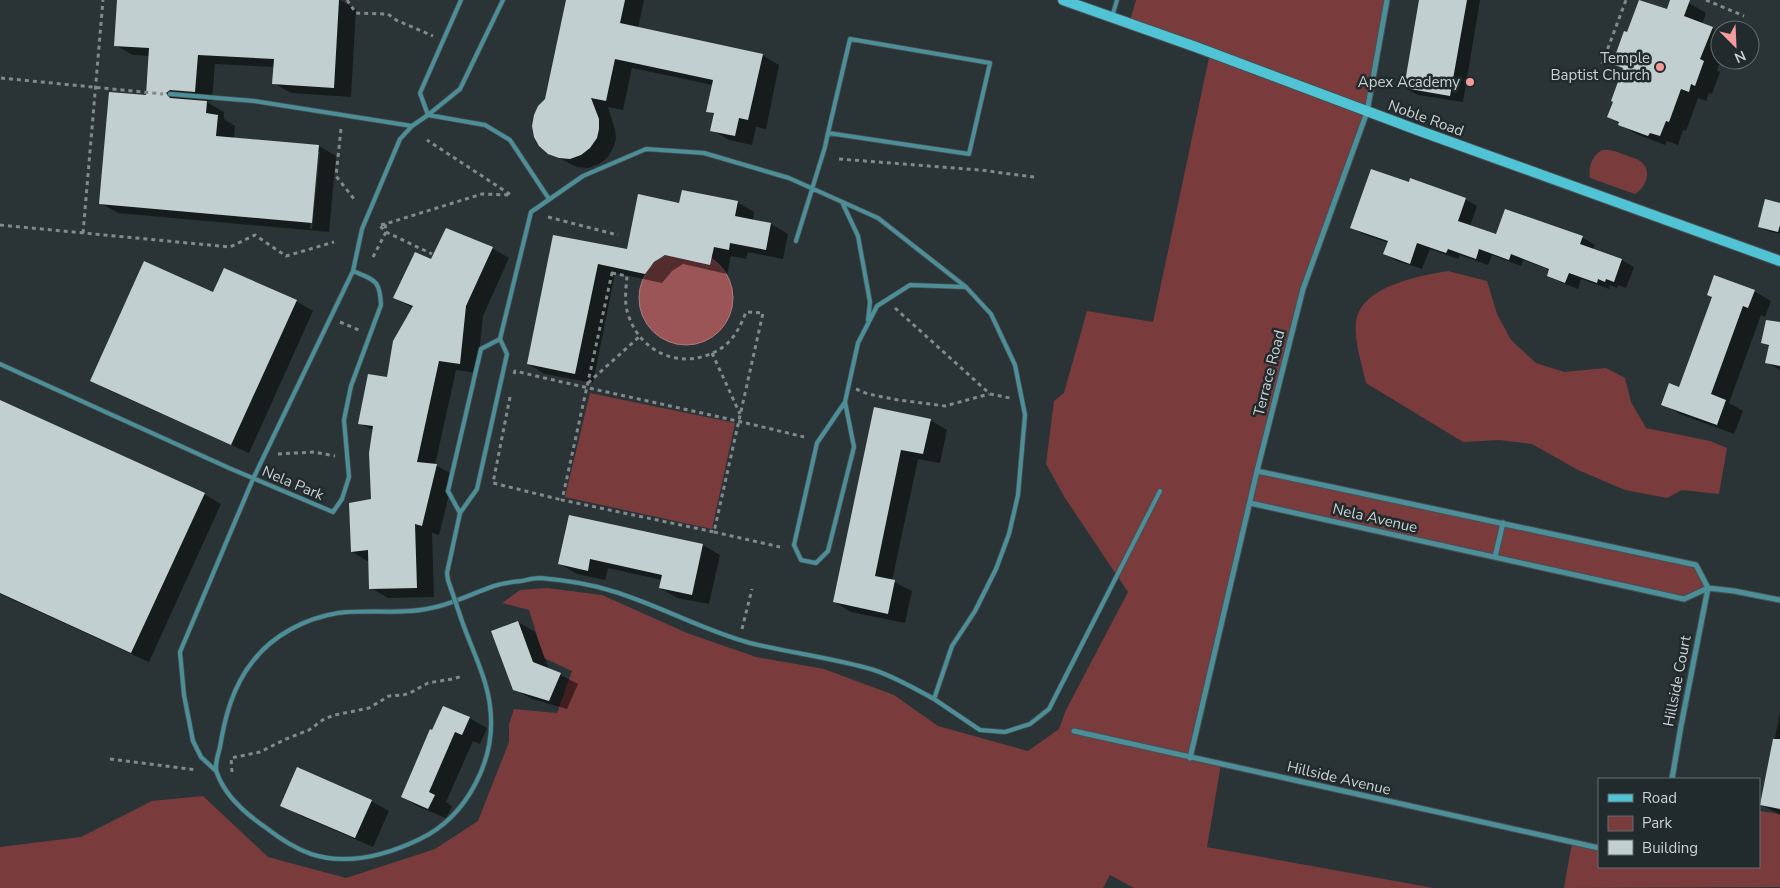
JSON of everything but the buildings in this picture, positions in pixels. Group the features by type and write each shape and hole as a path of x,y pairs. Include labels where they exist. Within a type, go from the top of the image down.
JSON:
{"main road":[{"name":"Noble Road","path":"1063,0 1367,112 1779,259"}],"street":[{"name":"Terrace Road","path":"1190,758 1257,471 1303,289 1367,112 1386,0"},
{"name":"Nela Avenue","path":"1250,503 1684,599 1708,588 1696,565 1257,471"},
{"path":"1495,557 1502,524"},
{"path":"1708,588 1780,600"},
{"name":"Hillside Court","path":"1672,778 1708,588"},
{"name":"Hillside Avenue","path":"1074,731 1598,848"}],"lane":[{"path":"428,115 420,93 461,0"},
{"path":"502,0 460,89 412,126 400,139 362,229 352,271 253,479 180,652 184,695 193,741 201,757 215,770 229,795 249,816 284,841 311,854 338,858 372,857 404,847 435,832 458,811 472,789 482,768 492,736 490,704 447,573 460,512 477,489 507,354 500,339 531,212 583,176 646,149 704,153 789,178 878,218 966,287 991,314 1015,365 1025,414 1018,495 1009,534 996,569 975,611 952,646 934,698"},
{"path":"1111,17 1117,0"},
{"path":"796,241 828,133 850,39 990,63 968,154 828,133"},
{"path":"170,94 254,101 412,126"},
{"path":"428,115 485,125 510,140 549,199"},
{"path":"842,202 858,236 870,302 868,323"},
{"name":"Nela Park","path":"0,364 253,479 332,512 342,499 348,477 344,420 351,386 381,305 380,292 374,280 352,271"},
{"path":"845,402 817,443 794,545 801,560 816,564 828,551 854,447 845,402 858,343 877,306 910,285 966,287"},
{"path":"460,512 448,491 481,350 500,339"},
{"path":"215,770 224,720 236,688 252,662 266,646 282,634 310,620 338,614 409,611 432,608 497,585 537,578 612,591 749,642 875,671 906,683 934,698 980,730 1005,732 1030,724 1048,709 1160,491"}],"path":[{"path":"83,233 103,0"},
{"path":"347,0 356,13 388,14 396,20 432,36"},
{"path":"1602,64 1626,0"},
{"path":"1706,0 1744,16"},
{"path":"2,78 170,94"},
{"path":"341,129 336,176 354,199"},
{"path":"427,140 511,195 482,194 379,226 386,232 432,254"},
{"path":"839,159 980,170 1034,177"},
{"path":"548,217 618,235"},
{"path":"373,257 386,232 385,224"},
{"path":"0,225 230,247 255,235 286,256 334,242"},
{"path":"562,500 612,273 627,276 625,292 627,312 635,331 648,346 666,356 687,359 707,356 724,346 738,331 746,312 763,313 714,532"},
{"path":"895,308 990,394"},
{"path":"335,319 361,331"},
{"path":"588,383 639,336"},
{"path":"712,353 741,414"},
{"path":"513,380 515,371 804,437"},
{"path":"848,385 868,394 946,406 990,394 1010,398"},
{"path":"511,390 493,483 562,500 780,547"},
{"path":"278,454 314,452 335,456"},
{"path":"742,629 752,589"},
{"path":"232,772 231,758 260,752 310,730 324,719 369,708 388,696 410,693 428,683 463,676"},
{"path":"110,759 197,770"}],"green space":[{"path":"1136,0 1387,0 1367,112 1303,289 1258,471 1696,565 1708,588 1684,599 1250,503 1190,757 1221,764 1207,847 1434,888 1134,888 1110,875 1103,888 0,888 0,847 81,837 152,801 203,796 268,857 346,878 435,849 478,821 509,742 509,724 514,709 557,713 572,671 544,658 529,610 502,603 520,590 547,588 602,595 687,633 756,657 824,669 894,695 938,726 1028,751 1059,729 1066,710 1128,592 1065,498 1046,464 1054,401 1064,393 1087,311 1153,322 1210,53 1129,24"},
{"path":"1602,150 1611,150 1638,160 1644,165 1647,174 1645,183 1639,191 1635,194 1590,178 1592,162"},
{"path":"1448,271 1487,281 1497,314 1511,340 1536,363 1564,372 1606,368 1625,378 1631,402 1646,428 1710,441 1727,448 1719,494 1682,490 1667,498 1625,490 1578,470 1532,444 1499,440 1463,442 1366,383 1356,337 1356,322 1360,310 1368,300 1380,291 1393,285 1422,276"},
{"path":"590,393 735,423 712,529 565,497"},
{"path":"1760,811 1780,814 1780,887 1564,888 1572,843 1598,848 1598,868 1760,868"}],"shaded area":[{"path":"686,251 704,255 719,265 729,280 733,298 729,316 719,331 704,341 686,345 668,341 653,331 643,316 639,298 643,280 653,265 668,255"}],"place":[{"name":"Temple Baptist Church","path":"1660,67"},
{"name":"Apex Academy","path":"1470,82"}]}
